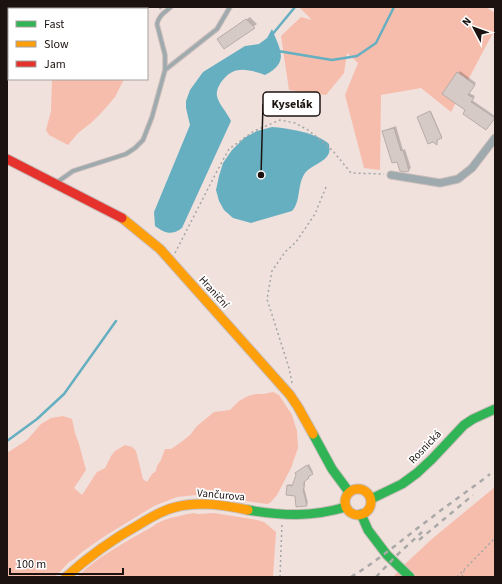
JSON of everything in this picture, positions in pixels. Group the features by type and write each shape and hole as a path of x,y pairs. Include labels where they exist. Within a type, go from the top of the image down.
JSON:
{"street":[{"path":"391,175 440,183 458,179 472,168 495,138"},
{"name":"Hraniční","path":"9,160 123,218 160,249 290,395 305,418 329,464 349,492"},
{"name":"Rosnická","path":"371,499 389,492 402,484 432,459 464,425 472,419 495,409"},
{"path":"355,489 361,489 367,492 371,499 369,509 361,514 354,514 346,507 345,501 347,495 355,489"},
{"name":"Vančurova","path":"66,577 92,554 126,531 164,511 175,507 216,504 272,514 289,515 337,510 346,507"},
{"path":"361,514 368,530 387,555 410,577"}],"lane":[{"path":"55,184 73,171 126,154 143,140 152,117 165,70 165,55 157,24 158,19 171,7"},
{"path":"165,70 217,29 230,7"}],"path":[{"path":"171,262 229,150 254,131 280,120 295,123 308,130 333,151 351,173 391,175"},
{"path":"290,395 293,388 267,299 272,271 285,252 296,242 315,214 326,187"},
{"path":"280,577 283,515"},
{"path":"457,577 495,538"},
{"path":"462,577 465,570"}],"shaded area":[{"path":"299,7 486,7 495,13 495,29 451,112 421,88 381,95 380,170 364,168 345,95 358,63 347,53 344,73 326,95 289,90 281,36 301,17 312,20"},
{"path":"52,80 124,80 115,97 91,123 78,133 68,145 49,135 46,130 51,111"},
{"path":"273,392 279,395 292,415 297,431 298,448 291,468 277,495 270,503 252,502 218,496 196,495 177,497 154,506 105,536 69,562 55,577 7,577 7,453 27,440 41,424 51,418 63,416 72,419 86,470 74,488 82,495 97,472 105,468 115,451 125,445 132,447 136,451 143,479 147,482 156,471 165,449 171,449 180,443 214,412 230,410 239,401 248,396"},
{"path":"495,487 495,577 393,577 433,538"},
{"path":"193,513 214,513 264,522 276,532 273,577 77,577 103,556 161,521"}],"water":[{"path":"272,29 281,55 278,65 265,75 253,71 236,70 231,72 221,83 217,90 217,96 231,121 182,228 171,233 162,230 155,226 154,212 190,125 186,101 190,90 203,72 245,46 259,44 267,38"},
{"path":"272,127 294,130 318,137 329,144 329,153 321,162 305,173 301,182 297,203 292,211 251,223 233,218 224,210 219,201 216,190 223,163 232,150 244,138 257,131"}],"building":[{"path":"246,19 255,28 224,49 217,39"},
{"path":"457,72 475,85 468,95 474,98 471,102 495,118 486,130 463,114 465,110 442,94"},
{"path":"430,111 442,138 437,140 437,145 433,142 428,144 417,117"},
{"path":"394,128 401,151 403,150 409,171 400,171 397,162 392,163 382,131"},
{"path":"307,465 313,474 304,482 303,489 307,506 296,507 295,496 286,495 287,485 292,486 296,475 295,473"}],"waterway":[{"path":"271,36 295,7"},
{"path":"278,51 332,60 357,56 376,43 394,7"},
{"path":"7,441 37,419 64,394 116,321"}],"railway":[{"path":"351,577 490,474"},
{"path":"419,540 473,495"},
{"path":"376,577 422,532"}],"traffic: fast":[{"path":"371,499 402,484 432,459 464,425 473,419 495,409"},
{"path":"313,434 332,469 349,492"},
{"path":"248,510 285,514 309,514 321,513 346,507"},
{"path":"361,514 368,530 387,555 410,577"}],"traffic: slow":[{"path":"122,218 160,249 290,395 313,434"},
{"path":"358,489 367,493 371,502 367,511 358,515 349,511 345,502 349,493 358,489"},
{"path":"66,577 83,562 111,542 148,519 166,510 194,504 221,505 248,510"}],"traffic: jam":[{"path":"7,159 122,218"}],"place":[{"name":"Kyselák","path":"261,175"}]}
